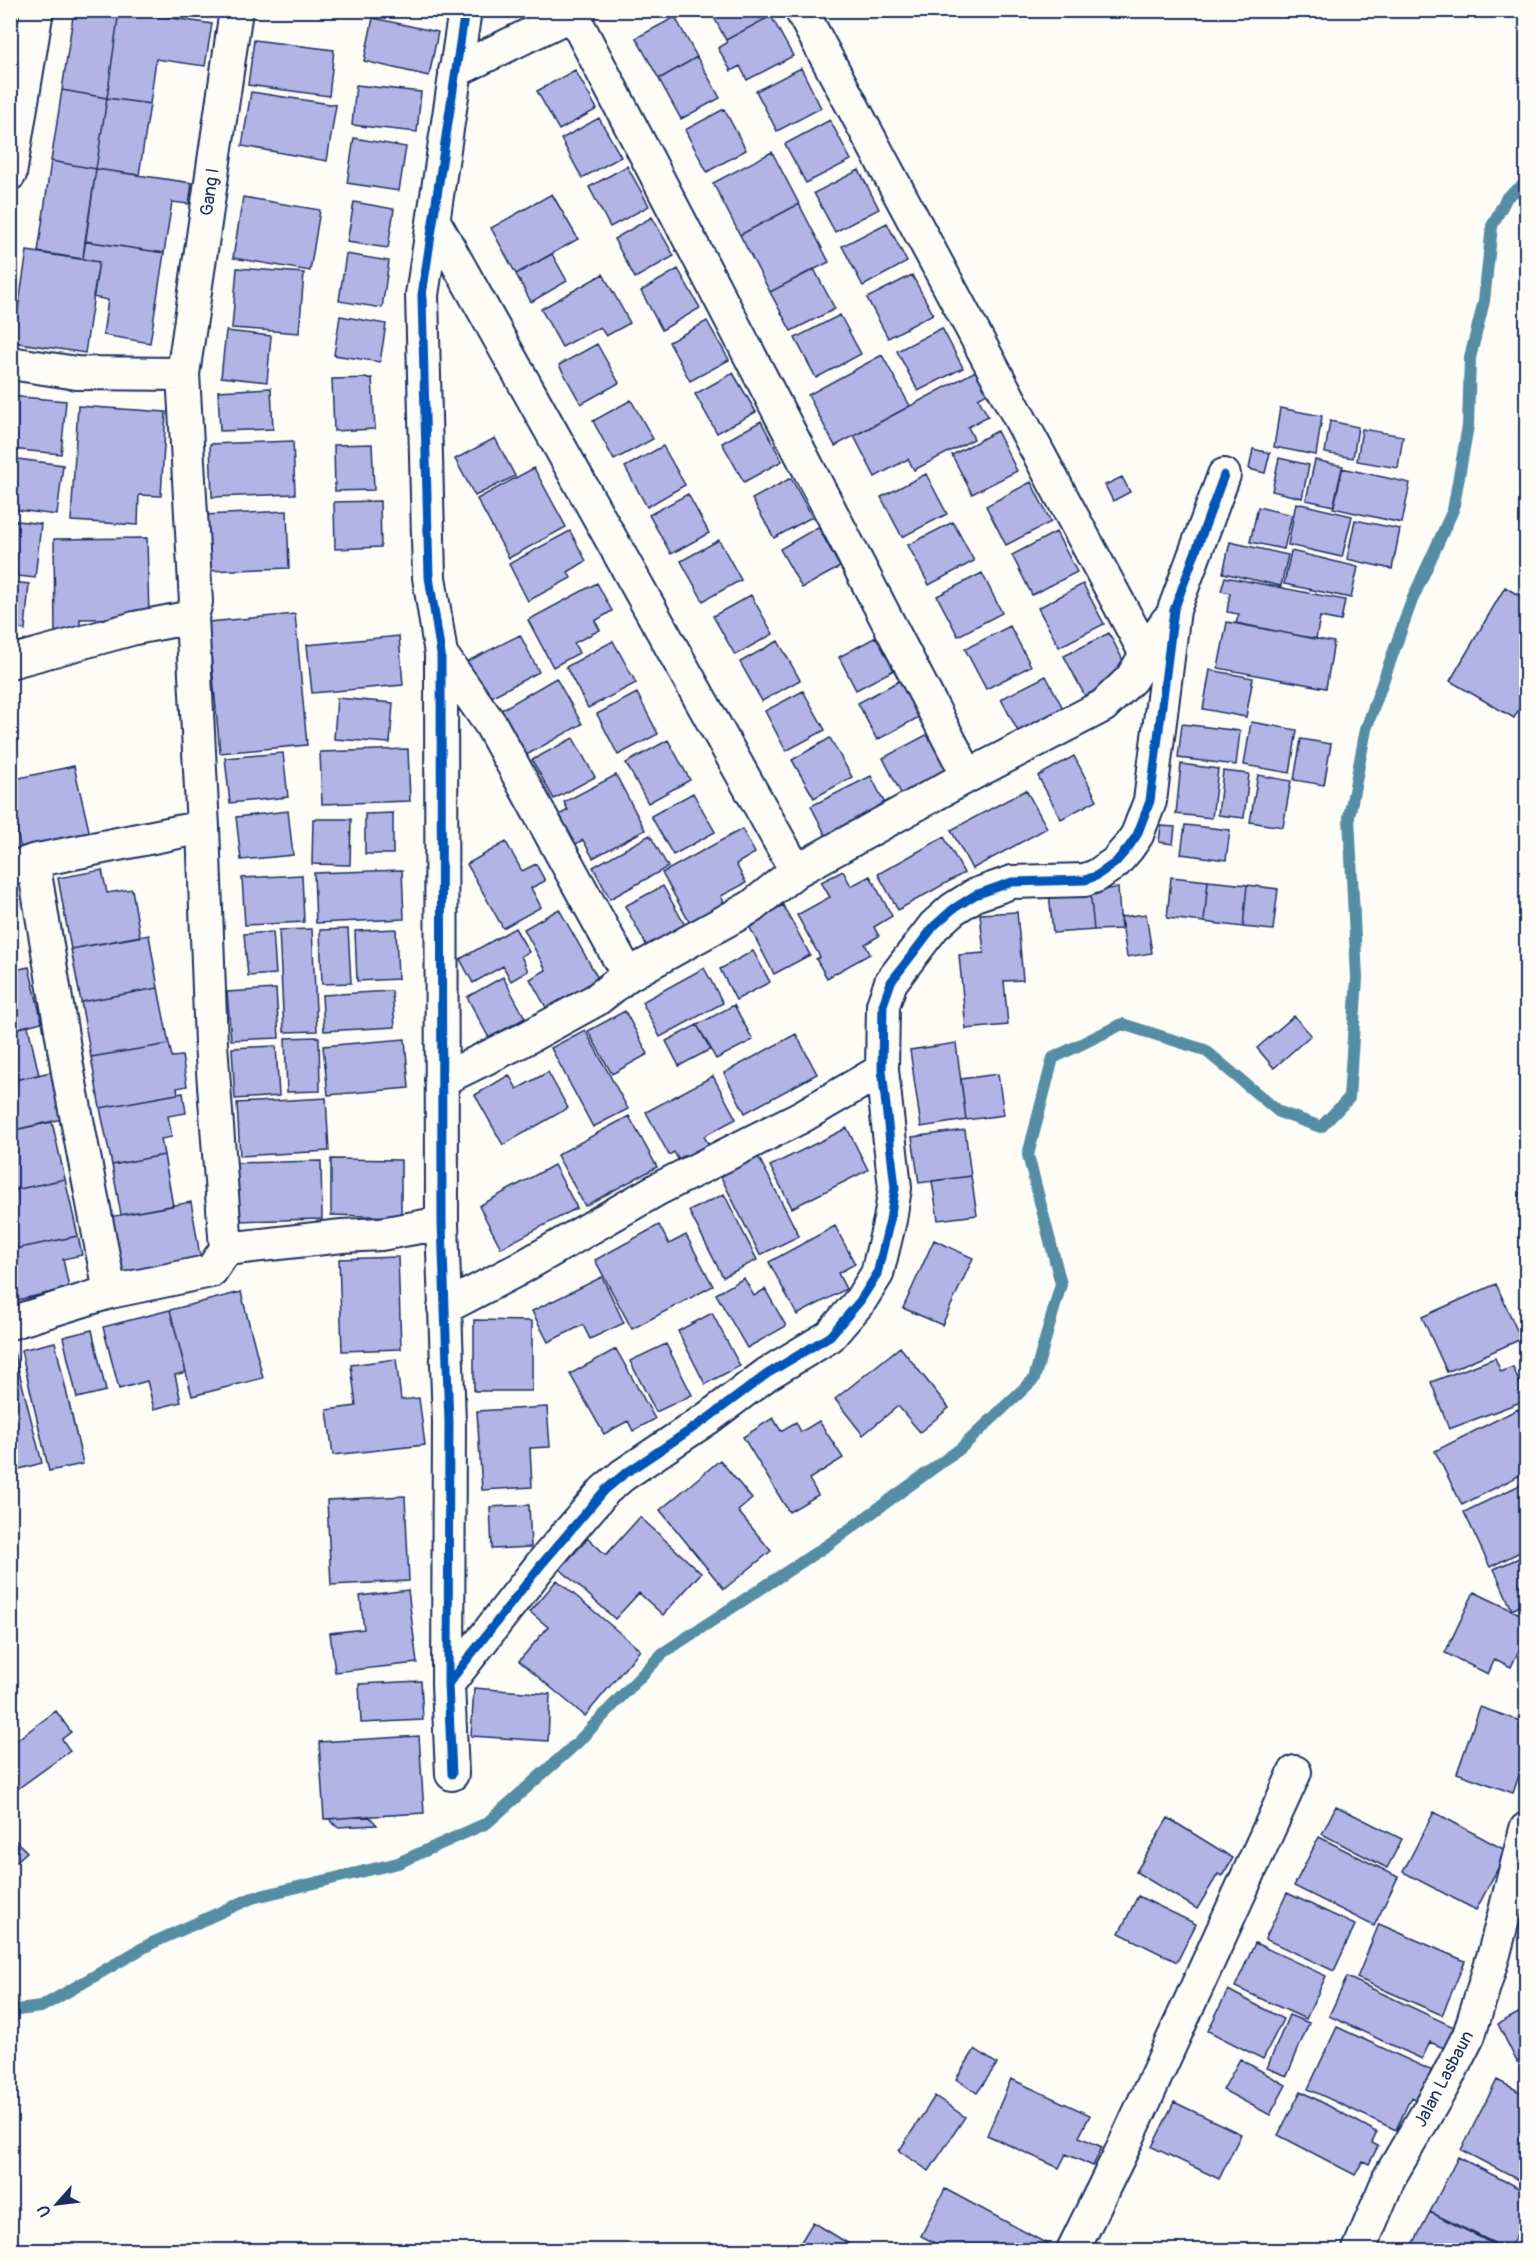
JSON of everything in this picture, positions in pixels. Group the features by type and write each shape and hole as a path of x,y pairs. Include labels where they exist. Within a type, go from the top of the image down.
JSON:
{"street":[{"path":"10,174 37,10"},
{"name":"Gang I","path":"226,1249 211,1044 192,617 196,602 183,375 236,10"},
{"path":"452,1774 448,1684 449,1422 442,1223 441,654 429,577 422,296 465,10"},
{"path":"801,10 1147,656"},
{"path":"455,71 576,13 968,776"},
{"path":"434,221 796,871"},
{"path":"10,363 77,373 183,375"},
{"path":"441,1080 521,1041 596,1000 628,975 750,907 796,871 968,776 1103,706 1131,679 1174,610 1224,475"},
{"path":"448,1684 540,1566 605,1490 623,1475 708,1419 767,1374 831,1336 860,1301 877,1274 895,1188 882,1070 883,1005 891,982 934,926 953,909 975,895 1012,882 1085,880 1096,876 1115,863 1137,835 1150,801 1174,610"},
{"path":"10,662 135,628 192,617"},
{"path":"441,654 491,724 628,975"},
{"path":"110,1292 69,1078 22,865 203,827"},
{"path":"444,1308 517,1270 658,1189 801,1117 882,1070"},
{"path":"10,1323 110,1292 211,1271 226,1249 381,1234 442,1223"},
{"path":"1073,2250 1125,2144 1295,1772"},
{"name":"Jalan Lasbaun","path":"1359,2250 1389,2178 1445,2082 1469,2035 1494,1954 1527,1829"}],"building":[{"path":"10,10 30,10 10,77"},
{"path":"74,10 119,10 107,98 62,90"},
{"path":"119,10 212,24 205,66 156,59 150,104 107,98"},
{"path":"383,10 439,10 438,19"},
{"path":"710,10 768,10 771,16 726,40"},
{"path":"771,16 793,56 747,80 740,66 731,71 718,48 727,43 726,40"},
{"path":"675,17 697,57 659,79 636,38"},
{"path":"373,18 438,32 429,76 364,61"},
{"path":"254,40 334,50 329,96 248,85"},
{"path":"697,57 720,98 681,119 659,79"},
{"path":"801,68 821,108 777,131 756,91"},
{"path":"575,70 597,109 559,130 537,91"},
{"path":"356,85 421,92 417,132 352,125"},
{"path":"62,90 107,98 96,169 51,161"},
{"path":"251,92 336,105 327,161 242,146"},
{"path":"107,98 150,104 139,175 96,169"},
{"path":"724,109 746,150 707,172 685,130"},
{"path":"599,118 621,157 582,178 561,139"},
{"path":"830,120 851,160 806,183 785,144"},
{"path":"354,138 406,147 399,191 347,183"},
{"path":"772,152 799,204 740,235 713,183"},
{"path":"51,161 96,169 83,259 38,252"},
{"path":"627,166 649,206 610,227 589,187"},
{"path":"96,169 192,183 189,204 172,202 164,253 85,241"},
{"path":"859,170 879,209 835,232 814,193"},
{"path":"552,194 578,239 516,274 491,228"},
{"path":"243,197 320,210 310,271 233,258"},
{"path":"354,202 394,209 388,248 347,242"},
{"path":"799,204 829,262 770,292 740,235"},
{"path":"652,217 674,256 635,278 614,239"},
{"path":"887,223 907,262 863,286 842,246"},
{"path":"85,241 164,253 150,343 103,335 108,300 93,297 99,262 83,259"},
{"path":"27,251 99,262 85,353 13,342"},
{"path":"346,254 389,261 382,308 339,301"},
{"path":"552,254 567,281 531,302 516,274"},
{"path":"237,268 304,273 299,333 232,328"},
{"path":"678,269 700,308 662,330 641,291"},
{"path":"814,269 835,309 791,331 770,292"},
{"path":"603,274 630,323 606,336 600,327 562,347 541,309"},
{"path":"912,275 933,314 888,338 867,298"},
{"path":"840,315 861,354 816,378 795,338"},
{"path":"340,316 386,324 380,362 334,355"},
{"path":"707,321 729,360 690,381 669,342"},
{"path":"942,328 963,368 918,391 897,351"},
{"path":"226,331 271,336 267,382 221,377"},
{"path":"597,344 619,383 581,404 559,365"},
{"path":"882,355 910,406 835,446 808,395"},
{"path":"983,367 994,389 978,398 988,416 968,427 974,439 914,470 908,459 875,477 854,436"},
{"path":"733,373 756,412 717,433 695,394"},
{"path":"372,378 375,429 334,431 332,379"},
{"path":"271,388 273,429 220,431 218,391"},
{"path":"10,396 66,401 61,454 10,449"},
{"path":"631,400 653,439 614,460 593,421"},
{"path":"78,406 166,412 161,496 139,495 138,525 71,521"},
{"path":"1280,408 1322,416 1316,455 1274,447"},
{"path":"761,421 782,461 744,482 722,443"},
{"path":"1330,421 1358,427 1353,458 1325,453"},
{"path":"1362,429 1403,436 1398,468 1357,461"},
{"path":"997,431 1017,471 972,494 952,455"},
{"path":"495,438 515,476 475,496 455,459"},
{"path":"293,441 295,494 212,497 210,444"},
{"path":"372,444 374,490 335,491 334,445"},
{"path":"663,446 685,485 647,507 625,467"},
{"path":"1253,449 1270,453 1265,473 1249,469"},
{"path":"10,458 63,465 57,515 10,509"},
{"path":"1279,458 1309,465 1302,498 1272,491"},
{"path":"1315,460 1343,466 1334,506 1306,500"},
{"path":"534,468 566,527 509,558 477,499"},
{"path":"1342,468 1410,483 1402,523 1333,508"},
{"path":"926,474 947,514 902,537 881,497"},
{"path":"1122,477 1130,492 1113,501 1105,485"},
{"path":"791,478 812,517 774,538 752,499"},
{"path":"1031,482 1051,522 1006,545 986,506"},
{"path":"688,494 709,533 671,554 649,515"},
{"path":"380,501 381,547 335,549 334,502"},
{"path":"1296,503 1352,516 1342,557 1288,545"},
{"path":"1258,507 1292,515 1284,549 1250,542"},
{"path":"287,511 289,568 207,571 204,515"},
{"path":"10,520 41,524 35,578 10,575"},
{"path":"1355,520 1400,529 1392,569 1347,559"},
{"path":"953,522 974,561 929,585 908,545"},
{"path":"818,527 840,567 802,588 780,549"},
{"path":"570,531 586,561 568,572 571,578 528,601 509,564"},
{"path":"1056,532 1077,572 1032,595 1012,555"},
{"path":"147,538 149,618 80,619 80,635 55,634 54,539"},
{"path":"719,540 741,580 703,601 681,561"},
{"path":"1230,542 1288,555 1281,586 1223,573"},
{"path":"1291,551 1358,567 1351,598 1284,584"},
{"path":"982,573 1002,613 958,636 937,596"},
{"path":"1225,577 1345,600 1341,621 1320,617 1316,639 1236,623 1239,614 1227,612 1230,593 1221,591"},
{"path":"10,582 29,584 25,630 10,628"},
{"path":"597,583 612,611 595,621 600,630 574,643 579,653 553,667 528,620"},
{"path":"1083,584 1104,624 1059,647 1038,608"},
{"path":"1505,587 1526,600 1526,696 1514,718 1450,681"},
{"path":"751,595 773,634 735,655 713,616"},
{"path":"295,614 307,745 220,753 208,622"},
{"path":"1227,622 1334,642 1326,688 1218,668"},
{"path":"1010,626 1031,666 986,689 965,649"},
{"path":"1109,633 1129,672 1085,696 1064,656"},
{"path":"520,635 539,672 485,700 466,662"},
{"path":"399,636 403,685 312,693 307,645"},
{"path":"876,637 894,670 856,690 839,657"},
{"path":"613,641 636,683 588,708 566,667"},
{"path":"778,641 800,680 762,701 740,662"},
{"path":"1210,670 1253,678 1246,717 1203,709"},
{"path":"1046,676 1067,716 1022,739 1001,699"},
{"path":"556,678 582,724 514,762 489,717"},
{"path":"901,680 921,716 877,740 858,703"},
{"path":"803,691 825,730 786,751 765,711"},
{"path":"637,693 658,734 618,755 597,714"},
{"path":"337,698 393,703 390,743 334,739"},
{"path":"1251,722 1297,730 1290,773 1244,765"},
{"path":"1182,724 1240,731 1236,765 1178,758"},
{"path":"930,733 952,773 904,799 883,758"},
{"path":"573,738 595,777 554,799 532,760"},
{"path":"830,738 852,777 814,798 792,760"},
{"path":"1301,739 1331,744 1324,785 1294,780"},
{"path":"668,740 690,780 648,803 626,763"},
{"path":"408,749 410,801 322,804 320,752"},
{"path":"283,753 288,797 230,803 225,758"},
{"path":"1074,756 1097,800 1061,819 1038,776"},
{"path":"1181,764 1218,769 1212,818 1176,814"},
{"path":"74,766 91,839 22,854 10,801 10,780"},
{"path":"1223,771 1249,774 1244,818 1218,815"},
{"path":"616,775 645,830 593,858 583,840 566,849 550,820 568,810 564,802"},
{"path":"1258,775 1291,781 1283,827 1250,822"},
{"path":"871,776 887,808 827,838 811,806"},
{"path":"1026,790 1047,828 972,869 951,830"},
{"path":"693,793 715,832 673,855 651,816"},
{"path":"288,811 293,855 241,860 236,817"},
{"path":"393,813 393,854 365,854 365,814"},
{"path":"313,819 351,819 350,865 312,864"},
{"path":"1185,825 1230,830 1226,860 1181,854"},
{"path":"1161,826 1175,827 1173,844 1159,842"},
{"path":"742,829 755,853 736,864 746,883 721,896 726,906 691,925 662,873"},
{"path":"650,835 668,867 610,899 593,867"},
{"path":"944,837 964,873 898,910 878,874"},
{"path":"506,842 522,871 536,864 545,881 531,888 541,907 503,928 467,864"},
{"path":"102,870 107,893 132,889 140,936 71,949 58,878"},
{"path":"402,870 404,919 316,923 314,873"},
{"path":"843,871 851,886 870,876 892,916 874,927 879,936 865,944 870,954 827,978 816,959 820,957 797,915 830,897 821,882"},
{"path":"302,875 304,922 245,925 242,878"},
{"path":"1171,877 1208,881 1204,922 1167,918"},
{"path":"1208,881 1247,885 1243,927 1204,922"},
{"path":"1247,885 1278,889 1273,930 1243,927"},
{"path":"663,886 686,927 648,948 625,906"},
{"path":"1118,888 1121,929 1094,930 1090,890"},
{"path":"1090,890 1094,930 1053,933 1049,893"},
{"path":"783,905 810,955 774,974 748,924"},
{"path":"559,909 600,982 548,1011 530,979 546,970 524,929"},
{"path":"1017,912 1023,980 1004,981 1008,1025 966,1029 959,955 984,953 980,914"},
{"path":"1146,914 1152,953 1127,957 1121,917"},
{"path":"515,928 529,952 521,956 528,971 511,981 503,966 473,983 460,959"},
{"path":"312,929 317,1031 284,1032 279,930"},
{"path":"348,929 351,983 322,984 320,930"},
{"path":"396,929 398,979 357,981 355,931"},
{"path":"273,932 276,974 248,976 244,934"},
{"path":"149,935 158,988 81,1002 71,949"},
{"path":"753,951 770,982 736,1000 720,969"},
{"path":"29,967 42,1022 10,1030 10,971"},
{"path":"704,968 723,1003 660,1037 642,1002"},
{"path":"503,977 525,1018 489,1038 467,997"},
{"path":"158,988 169,1044 91,1057 81,1002"},
{"path":"276,989 279,1038 231,1040 227,992"},
{"path":"392,991 395,1027 324,1031 322,995"},
{"path":"734,1005 753,1040 716,1059 697,1025"},
{"path":"625,1011 648,1054 612,1074 588,1031"},
{"path":"1294,1016 1311,1035 1274,1068 1257,1048"},
{"path":"697,1025 711,1049 679,1066 666,1041"},
{"path":"28,1026 39,1075 10,1081 10,1030"},
{"path":"585,1030 628,1109 593,1127 551,1048"},
{"path":"796,1034 817,1074 745,1113 724,1073"},
{"path":"319,1037 320,1091 287,1092 285,1038"},
{"path":"405,1039 409,1088 328,1095 323,1046"},
{"path":"956,1043 966,1120 921,1127 910,1050"},
{"path":"169,1044 172,1057 182,1056 187,1086 177,1088 178,1094 100,1108 91,1057"},
{"path":"276,1046 279,1096 235,1099 232,1048"},
{"path":"51,1072 62,1119 10,1131 10,1081"},
{"path":"548,1072 568,1108 503,1145 475,1095 509,1075 517,1089"},
{"path":"998,1074 1004,1115 966,1120 961,1079"},
{"path":"713,1076 736,1119 704,1136 712,1151 690,1163 686,1155 678,1159 674,1152 669,1155 646,1112"},
{"path":"183,1093 186,1113 168,1116 172,1137 161,1139 164,1155 112,1165 100,1108"},
{"path":"326,1098 329,1151 240,1156 237,1103"},
{"path":"629,1116 657,1167 585,1206 557,1155"},
{"path":"52,1122 65,1179 10,1191 10,1131"},
{"path":"847,1128 868,1170 792,1208 770,1166"},
{"path":"965,1130 971,1176 919,1183 912,1137"},
{"path":"757,1154 799,1236 760,1255 719,1173"},
{"path":"164,1155 173,1206 121,1215 112,1165"},
{"path":"331,1159 401,1160 401,1217 331,1215"},
{"path":"321,1161 322,1219 236,1221 234,1163"},
{"path":"554,1165 577,1208 501,1248 479,1206"},
{"path":"971,1176 977,1215 938,1220 932,1181"},
{"path":"65,1179 78,1236 10,1250 10,1191"},
{"path":"724,1194 757,1260 723,1277 689,1211"},
{"path":"191,1202 201,1262 120,1277 109,1217"},
{"path":"659,1225 669,1244 686,1235 713,1286 632,1329 595,1260"},
{"path":"835,1226 855,1264 838,1273 846,1289 797,1315 769,1262"},
{"path":"78,1236 82,1255 63,1259 69,1288 18,1300 10,1269 10,1250"},
{"path":"934,1240 973,1258 942,1325 903,1308"},
{"path":"398,1257 401,1349 342,1351 339,1259"},
{"path":"602,1277 624,1323 590,1339 583,1325 548,1342 532,1311"},
{"path":"744,1278 754,1296 765,1289 786,1326 747,1348 716,1294"},
{"path":"1496,1284 1521,1339 1447,1372 1422,1317"},
{"path":"241,1292 263,1378 192,1396 170,1310"},
{"path":"170,1310 186,1372 175,1375 181,1402 154,1409 147,1381 119,1389 103,1327"},
{"path":"712,1313 740,1366 705,1384 678,1331"},
{"path":"474,1320 532,1321 532,1391 474,1391"},
{"path":"92,1330 106,1391 77,1398 63,1337"},
{"path":"55,1342 83,1464 49,1471 21,1350"},
{"path":"666,1344 692,1395 656,1412 630,1361"},
{"path":"900,1347 949,1408 920,1432 898,1406 863,1435 835,1399"},
{"path":"616,1349 655,1419 633,1431 628,1421 604,1434 570,1374"},
{"path":"14,1352 42,1463 12,1471 10,1463 10,1353"},
{"path":"1495,1358 1501,1372 1513,1367 1526,1400 1449,1429 1431,1382"},
{"path":"396,1359 401,1400 419,1398 425,1445 333,1455 327,1410 356,1406 351,1365"},
{"path":"547,1407 550,1447 530,1448 532,1487 482,1490 477,1411"},
{"path":"1518,1409 1526,1425 1526,1457 1524,1459 1526,1472 1462,1505 1435,1451"},
{"path":"773,1418 781,1431 796,1422 801,1432 819,1421 843,1458 809,1479 818,1495 789,1512 743,1437"},
{"path":"720,1460 752,1499 738,1511 771,1551 724,1589 660,1510"},
{"path":"1526,1482 1526,1549 1490,1567 1464,1512"},
{"path":"405,1496 409,1581 331,1585 327,1500"},
{"path":"529,1505 531,1547 492,1549 490,1507"},
{"path":"640,1517 701,1573 663,1615 639,1593 615,1619 560,1569 588,1538 606,1555"},
{"path":"1526,1555 1526,1603 1512,1610 1494,1569"},
{"path":"557,1580 640,1650 585,1716 519,1661 548,1627 530,1612"},
{"path":"408,1590 417,1663 335,1672 330,1633 364,1629 360,1596"},
{"path":"1474,1592 1526,1617 1526,1635 1511,1667 1495,1659 1488,1674 1445,1653"},
{"path":"421,1681 423,1720 361,1723 359,1684"},
{"path":"474,1688 550,1694 548,1741 471,1736"},
{"path":"1480,1707 1526,1723 1526,1755 1513,1793 1457,1773"},
{"path":"56,1711 71,1732 62,1739 70,1751 16,1790 10,1782 10,1745"},
{"path":"419,1736 424,1813 324,1819 319,1742"},
{"path":"1336,1806 1402,1839 1387,1868 1322,1834"},
{"path":"1434,1812 1507,1851 1476,1910 1403,1872"},
{"path":"369,1816 377,1825 337,1827 329,1819"},
{"path":"1168,1818 1233,1858 1222,1876 1218,1874 1197,1909 1136,1872"},
{"path":"10,1835 27,1852 10,1867"},
{"path":"1319,1837 1398,1877 1374,1926 1294,1886"},
{"path":"1287,1893 1355,1925 1334,1971 1265,1939"},
{"path":"1138,1896 1196,1924 1177,1962 1119,1933"},
{"path":"1379,1924 1465,1961 1442,2015 1357,1978"},
{"path":"1255,1943 1326,1976 1306,2019 1235,1987"},
{"path":"1347,1977 1456,2028 1446,2049 1430,2042 1422,2059 1329,2016"},
{"path":"1228,1990 1283,2019 1263,2059 1208,2031"},
{"path":"1522,2011 1526,2019 1526,2057 1517,2062 1498,2024"},
{"path":"1289,2015 1309,2023 1287,2076 1267,2068"},
{"path":"1337,2027 1437,2073 1422,2103 1411,2097 1396,2130 1308,2089"},
{"path":"975,2049 997,2064 977,2093 956,2079"},
{"path":"1240,2059 1286,2085 1270,2115 1223,2090"},
{"path":"1011,2079 1090,2115 1079,2137 1102,2147 1093,2166 1066,2154 1059,2168 987,2135"},
{"path":"1497,2080 1526,2095 1526,2184 1461,2150"},
{"path":"1301,2091 1377,2132 1372,2143 1378,2146 1369,2164 1363,2161 1355,2175 1278,2135"},
{"path":"935,2096 965,2117 929,2171 899,2151"},
{"path":"1174,2102 1241,2134 1219,2179 1152,2147"},
{"path":"1458,2157 1526,2192 1526,2216 1509,2250 1430,2212"},
{"path":"945,2189 1055,2248 1054,2250 948,2250 921,2236"},
{"path":"1430,2212 1505,2250 1410,2250"},
{"path":"813,2222 859,2250 796,2250"}],"waterway":[{"path":"10,2011 41,2007 150,1944 252,1898 398,1863 487,1823 577,1743 663,1653 829,1544 960,1449 1034,1379 1061,1284 1028,1155 1053,1058 1122,1024 1205,1050 1279,1112 1321,1127 1349,1098 1357,978 1349,817 1366,729 1412,600 1453,510 1468,426 1470,358 1484,301 1492,226 1507,197 1526,183"}],"cycle path":[{"path":"452,1774 448,1684 449,1422 442,1223 441,654 429,577 422,295 465,10"},
{"path":"448,1684 540,1566 605,1490 767,1374 830,1336 860,1301 877,1274 895,1188 882,1070 883,1005 891,982 934,926 953,909 975,895 1012,882 1085,880 1096,876 1115,863 1137,835 1150,801 1174,610 1224,475"}]}
